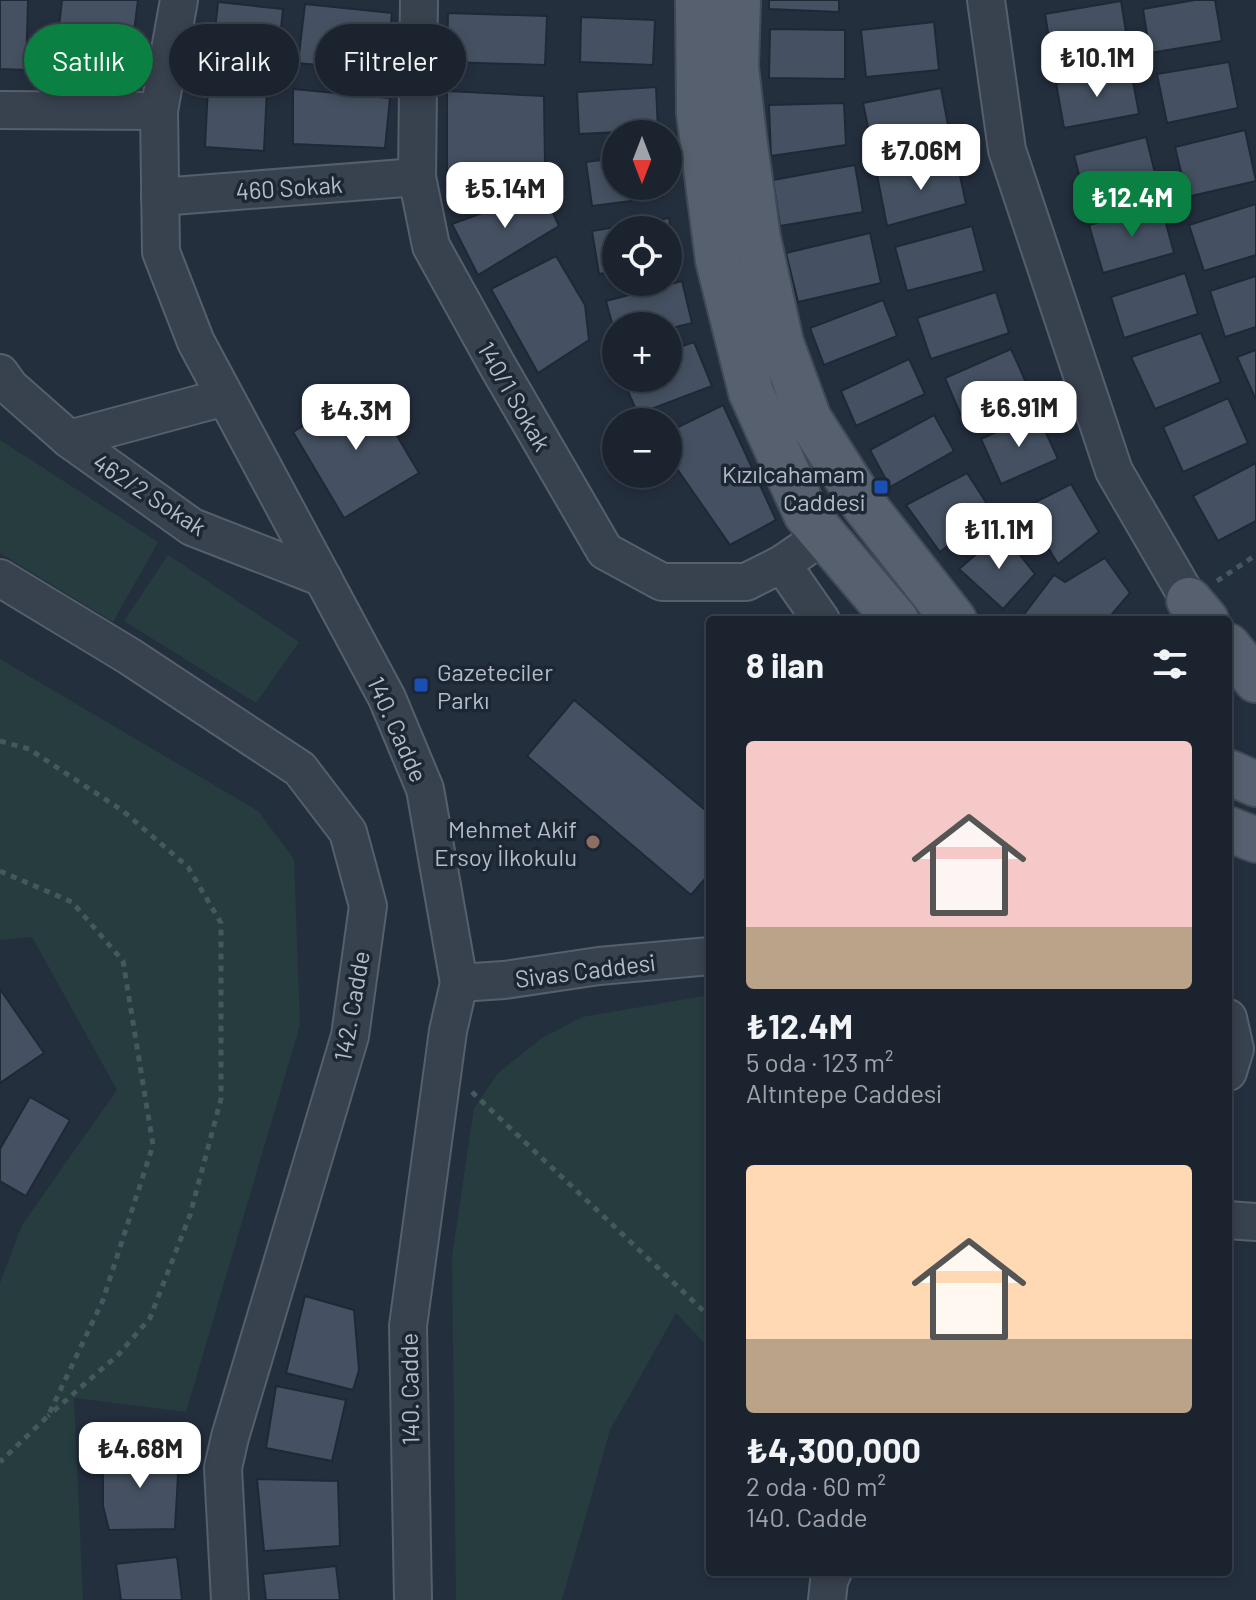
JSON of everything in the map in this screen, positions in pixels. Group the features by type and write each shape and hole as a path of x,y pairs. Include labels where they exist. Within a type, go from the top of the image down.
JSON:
{"main road":[{"path":"698,0 699,113 718,260 751,392 806,514 893,616"},
{"path":"738,0 736,67 744,137 758,238 781,343 809,419 864,505 951,616"},
{"path":"1232,651 1256,680"},
{"path":"1232,774 1256,784"},
{"path":"1232,831 1256,840"}],"street":[{"name":"140. Cadde","path":"179,0 159,111 161,252 196,342 387,698 425,789 459,983 448,1031 408,1326 413,1600"},
{"name":"140/1 Sokak","path":"419,0 417,177 431,246 605,551 662,582 746,582 782,564 824,535"},
{"path":"986,0 1007,150 1114,471 1197,613"},
{"path":"0,110 159,111"},
{"name":"460 Sokak","path":"160,197 417,177"},
{"name":"462/2 Sokak","path":"0,373 10,387 69,439 192,527 323,578"},
{"path":"69,439 225,397"},
{"path":"782,564 818,616"},
{"name":"142. Cadde","path":"0,578 129,656 300,769 348,832 368,906 350,1036 223,1468 230,1600"},
{"name":"Sivas Caddesi","path":"459,983 706,956"},
{"path":"1232,1036 1235,1049 1232,1059"},
{"path":"1232,1220 1256,1222"},
{"path":"827,1600 831,1576"}],"path":[{"path":"1197,613 1256,555"},
{"path":"0,741 29,749 123,811 188,867 221,923 221,1099 190,1215 150,1318 119,1354 0,1462"},
{"path":"0,871 72,902 123,961 153,1145 103,1300 48,1416"},
{"path":"470,1091 706,1313"}],"green space":[{"path":"0,440 158,542 113,622 0,553"},
{"path":"168,555 299,642 256,703 124,621"},
{"path":"0,659 258,811 294,859 300,1025 186,1412 74,1398 83,1600 0,1600 0,1283 22,1225 117,1090 32,937 0,940"},
{"path":"706,996 706,1345 676,1313 610,1430 562,1600 456,1600 452,1257 474,1108 498,1073 542,1038 582,1017"}],"building":[{"path":"0,0 28,0 27,24 24,24 24,70 0,69"},
{"path":"62,0 138,0 135,24 59,24"},
{"path":"769,0 839,0 839,12 769,9"},
{"path":"1195,0 1215,0 1222,41 1150,53 1143,9"},
{"path":"1121,1 1129,50 1053,63 1045,14"},
{"path":"218,2 283,9 281,24 216,24"},
{"path":"305,4 392,13 391,24 315,24 315,65 299,63"},
{"path":"448,13 547,16 545,65 466,63 466,24 448,24"},
{"path":"581,17 655,20 653,65 580,62"},
{"path":"934,22 939,70 866,77 861,30"},
{"path":"770,29 845,30 845,79 769,78"},
{"path":"1229,62 1238,108 1167,123 1157,74"},
{"path":"1131,70 1139,114 1064,128 1056,83"},
{"path":"656,87 658,120 602,120 602,133 579,134 577,92"},
{"path":"941,88 950,136 873,151 863,103"},
{"path":"299,90 315,91 315,96 390,98 385,148 293,144 293,96 299,96"},
{"path":"466,92 544,96 545,165 447,185 447,96 466,96"},
{"path":"208,96 267,96 264,151 205,147"},
{"path":"844,103 846,145 771,156 769,105"},
{"path":"1245,130 1256,181 1187,197 1175,147"},
{"path":"1146,137 1157,181 1085,199 1074,155"},
{"path":"602,160 602,200 639,200 592,206 586,162"},
{"path":"957,161 966,204 887,226 877,175"},
{"path":"855,165 863,212 780,226 773,180"},
{"path":"543,191 559,226 478,275 452,224"},
{"path":"1256,204 1256,255 1204,271 1189,225"},
{"path":"1161,205 1174,253 1103,273 1089,225"},
{"path":"972,226 984,271 907,291 895,247"},
{"path":"602,229 602,273 599,274 592,231"},
{"path":"870,233 881,283 798,302 786,253"},
{"path":"556,256 585,305 589,340 538,373 491,289"},
{"path":"1185,273 1198,314 1124,338 1111,297"},
{"path":"1256,276 1256,327 1225,337 1210,291"},
{"path":"682,281 692,323 682,326 682,312 609,312 606,301 625,296 682,296"},
{"path":"996,292 1009,333 931,359 917,318"},
{"path":"883,300 897,336 824,365 810,328"},
{"path":"1201,333 1221,382 1155,409 1131,357"},
{"path":"694,342 712,386 654,408 635,408 628,392 682,392 682,346"},
{"path":"1011,349 1029,389 962,418 945,378"},
{"path":"1256,350 1256,400 1237,357"},
{"path":"909,359 925,394 856,426 841,391"},
{"path":"368,387 419,473 344,518 293,432"},
{"path":"1228,398 1248,443 1183,472 1163,427"},
{"path":"723,405 776,520 730,545 682,476 682,425"},
{"path":"1037,413 1058,459 1001,484 981,439"},
{"path":"934,415 954,451 890,487 870,450"},
{"path":"1256,463 1256,521 1218,541 1193,496"},
{"path":"967,473 991,510 940,552 906,505"},
{"path":"1071,484 1099,532 1058,564 1024,508"},
{"path":"1002,532 1035,574 1003,609 959,569"},
{"path":"1105,558 1130,593 1110,616 1023,616 1054,575 1065,582"},
{"path":"574,700 706,811 706,878 691,895 527,756"},
{"path":"0,989 44,1053 0,1083"},
{"path":"30,1097 70,1120 26,1196 0,1181 0,1149"},
{"path":"305,1296 354,1310 359,1370 353,1390 286,1373"},
{"path":"276,1386 346,1400 332,1461 266,1448"},
{"path":"110,1445 179,1457 175,1529 109,1530 103,1506 103,1468 109,1458"},
{"path":"257,1479 338,1481 340,1546 264,1551"},
{"path":"177,1557 182,1600 121,1600 116,1564"},
{"path":"336,1566 340,1600 266,1600 263,1574"}],"place":[{"name":"Kızılcahamam Caddesi","path":"881,487"},
{"name":"Gazeteciler Parkı","path":"421,685"},
{"name":"Mehmet Akif Ersoy İlkokulu","path":"593,842"}]}
